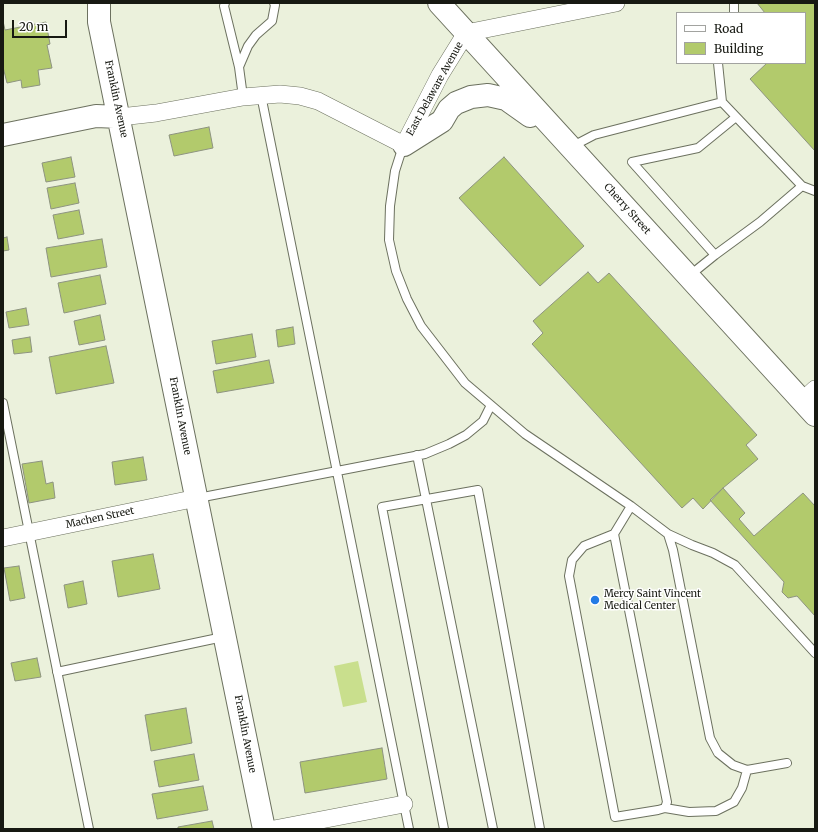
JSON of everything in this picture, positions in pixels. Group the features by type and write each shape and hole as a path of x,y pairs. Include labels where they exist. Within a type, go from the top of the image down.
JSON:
{"street":[{"name":"Franklin Avenue","path":"99,3 99,22 120,117 264,829"},
{"name":"Cherry Street","path":"439,3 689,276 811,402"},
{"name":"East Delaware Avenue","path":"120,117 156,113 261,94 280,94 300,96 318,101 404,145 440,75 466,33 579,7 616,3"},
{"path":"404,145 442,121 456,103 471,97 488,95 506,99 569,146"},
{"path":"3,135 96,116 120,117"},
{"name":"Machen Street","path":"3,538 197,498"},
{"path":"274,829 404,804"}],"lane":[{"path":"225,3 224,6 239,67 243,97"},
{"path":"239,67 248,46 256,35 272,21 275,5 274,3"},
{"path":"718,64 722,102 802,186 815,191"},
{"path":"261,94 409,829"},
{"path":"569,146 594,135 722,102"},
{"path":"716,255 632,162 698,148 736,117"},
{"path":"404,145 395,171 390,206 389,240 396,270 407,299 421,326 465,383 525,434 631,506 668,534 713,553 735,565 815,653"},
{"path":"689,276 760,222 802,186"},
{"path":"3,403 89,829"},
{"path":"197,498 417,455 449,444 466,435 483,420 492,405"},
{"path":"417,455 493,829"},
{"path":"444,829 382,507 478,490 540,829"},
{"path":"631,506 614,534 584,546 572,560 569,576 615,817 665,808 689,812 716,811 734,802 742,788 747,770"},
{"path":"614,534 667,802 665,808"},
{"path":"668,534 673,550 710,738 718,753 733,765 747,770 787,763"},
{"path":"58,672 225,636"}],"green space":[{"path":"358,661 367,702 343,707 334,666"}],"building":[{"path":"757,3 815,3 815,151 750,79 766,64 806,64 806,12 764,12"},
{"path":"3,21 5,30 46,22 50,44 47,45 52,68 38,70 40,85 22,88 21,80 7,83 3,67"},
{"path":"209,127 213,148 174,156 169,135"},
{"path":"71,157 75,177 46,182 42,163"},
{"path":"504,157 584,246 540,286 459,198"},
{"path":"75,183 79,203 51,209 47,188"},
{"path":"79,210 84,234 58,239 53,215"},
{"path":"7,237 9,250 3,251 3,238"},
{"path":"102,239 107,267 51,277 46,248"},
{"path":"588,272 598,283 609,273 757,435 746,445 758,459 723,488 703,509 693,498 682,508 532,344 543,333 533,321"},
{"path":"100,275 106,304 64,313 58,283"},
{"path":"26,308 29,325 9,328 6,312"},
{"path":"100,315 105,340 79,345 74,321"},
{"path":"293,327 295,344 278,347 276,330"},
{"path":"252,334 256,357 216,364 212,341"},
{"path":"30,337 32,352 14,354 12,340"},
{"path":"106,346 114,383 56,394 49,357"},
{"path":"269,360 274,383 217,393 213,371"},
{"path":"143,457 147,480 115,485 112,462"},
{"path":"42,461 46,484 53,482 55,498 29,503 22,464"},
{"path":"723,488 745,513 739,519 754,536 803,493 815,506 815,616 797,596 788,598 782,592 784,582 710,500"},
{"path":"153,554 160,589 118,597 112,561"},
{"path":"19,566 25,598 10,601 4,568"},
{"path":"83,581 87,604 68,608 64,585"},
{"path":"37,658 41,677 15,681 11,663"},
{"path":"186,708 192,743 151,751 145,715"},
{"path":"382,748 387,779 305,793 300,762"},
{"path":"194,754 199,780 159,787 154,761"},
{"path":"203,786 208,810 157,819 152,794"},
{"path":"212,821 214,829 178,829 178,827"}],"place":[{"name":"Mercy Saint Vincent Medical Center","path":"595,600"}]}
